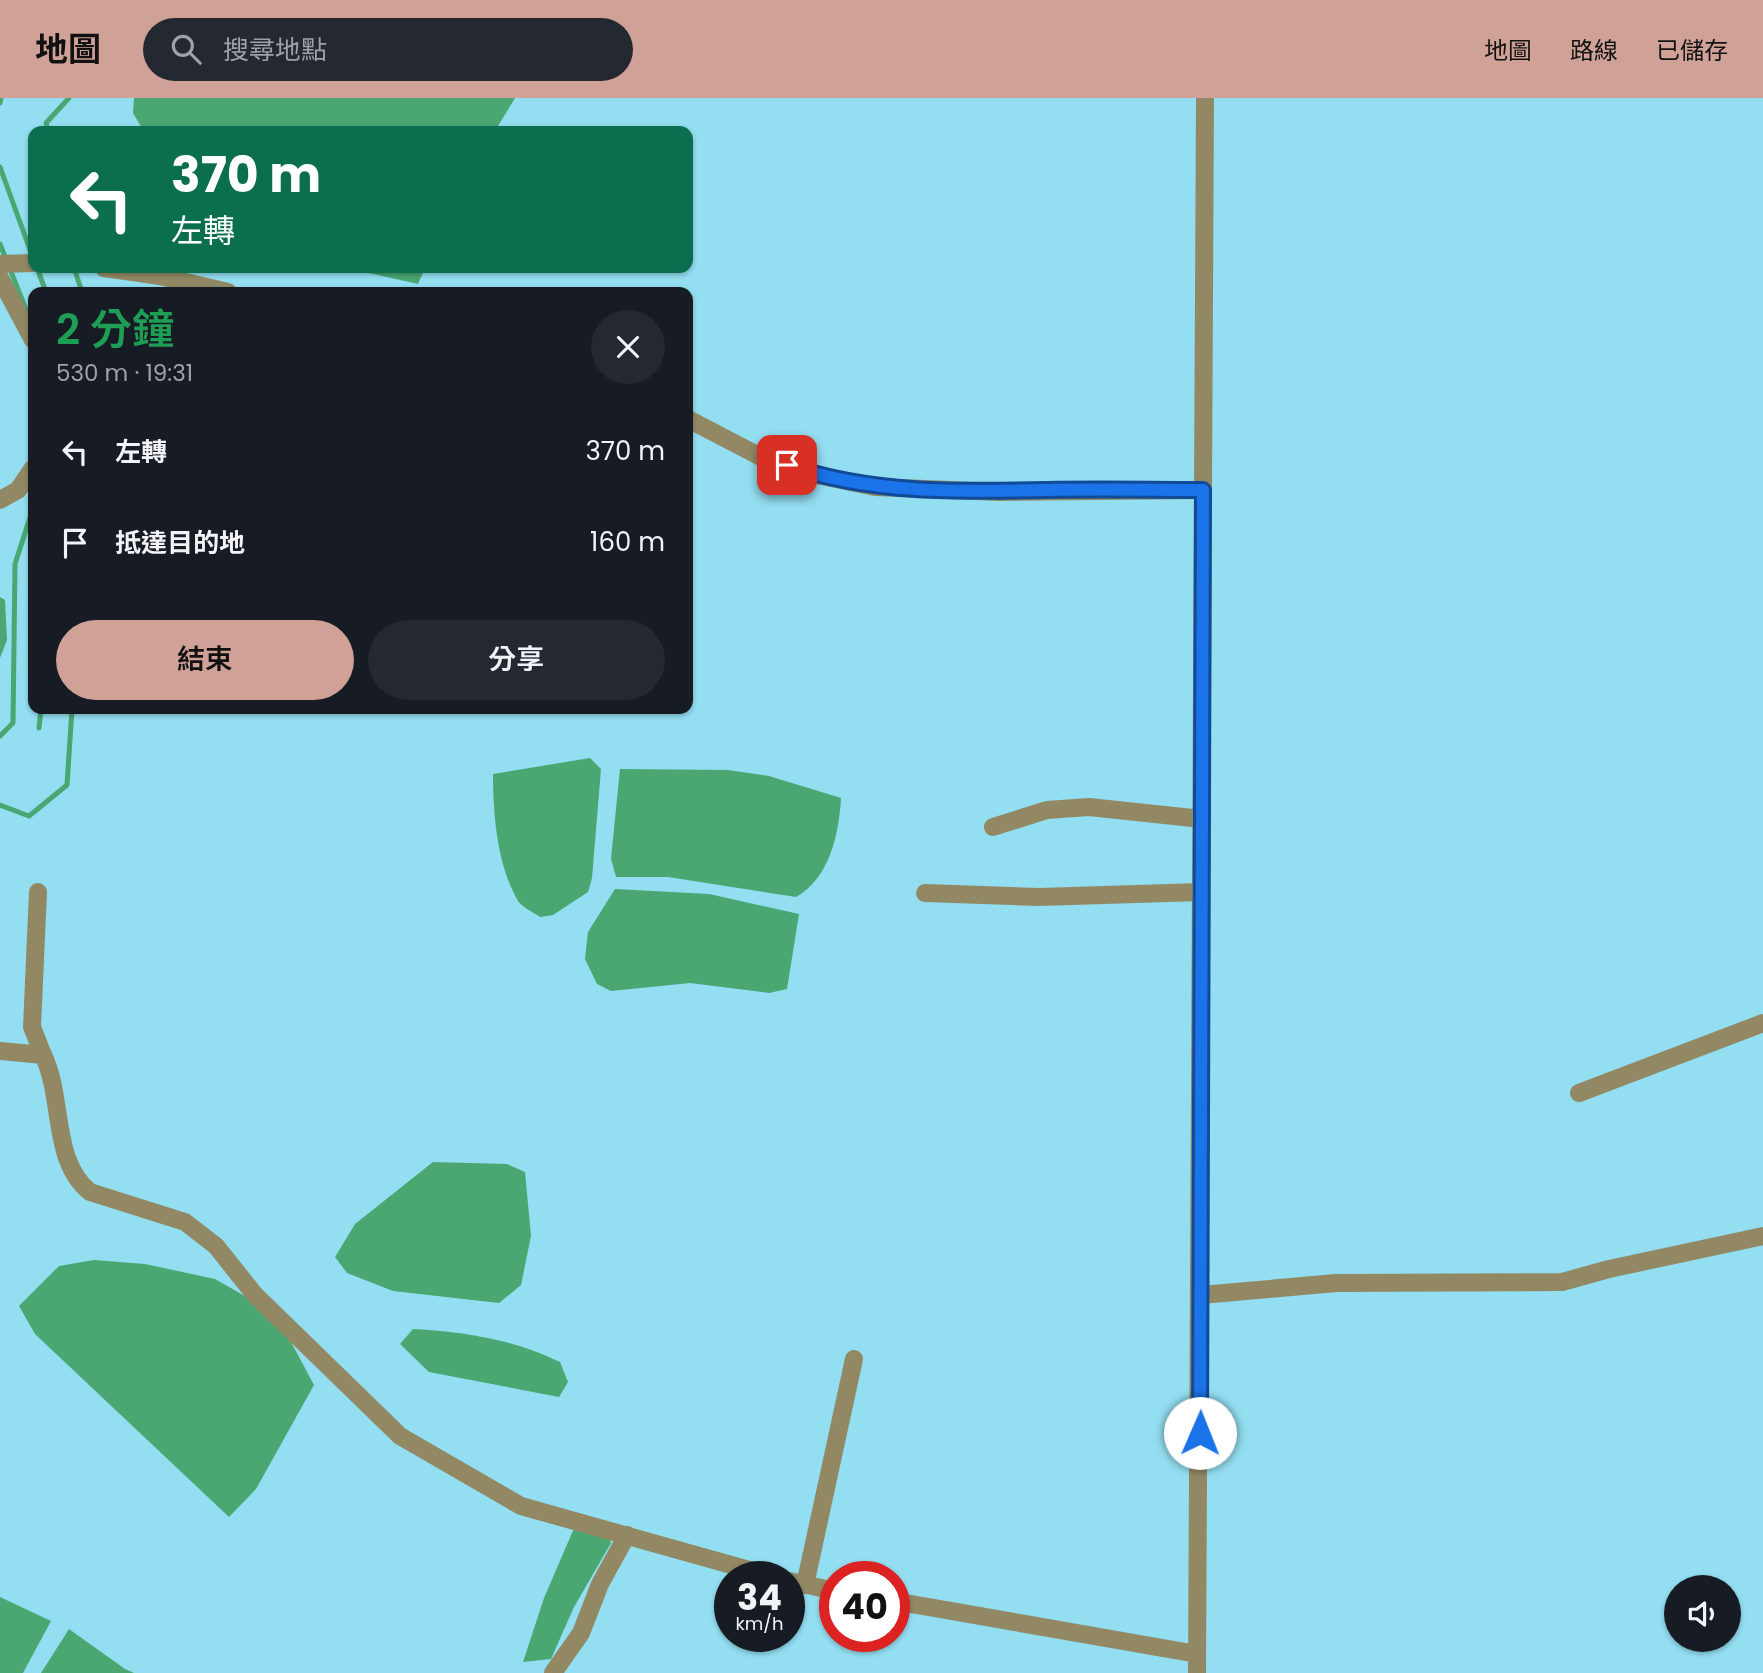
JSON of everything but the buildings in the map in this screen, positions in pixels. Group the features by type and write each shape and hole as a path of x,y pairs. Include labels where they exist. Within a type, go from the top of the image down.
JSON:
{"street":[{"path":"1197,1673 1205,98"},
{"path":"0,264 28,263"},
{"path":"139,273 207,287"},
{"path":"0,278 28,331"},
{"path":"693,422 761,457 812,474 875,487 1000,492 1203,490"},
{"path":"0,500 18,490 28,475"},
{"path":"993,827 1047,810 1089,807 1202,820"},
{"path":"38,892 32,1027 51,1072 65,1152 78,1182 90,1192 185,1222 216,1245 255,1295 400,1436 521,1506 718,1561"},
{"path":"925,893 1039,897 1201,892"},
{"path":"1579,1093 1763,1023"},
{"path":"0,1051 43,1055"},
{"path":"1201,1295 1336,1283 1562,1282 1609,1269 1763,1236"},
{"path":"803,1561 854,1359"},
{"path":"553,1673 581,1633 600,1584 626,1535"},
{"path":"910,1604 1197,1654"}],"shaded area":[{"path":"134,98 515,98 498,126 141,126 133,113"},
{"path":"368,273 423,273 418,284"},
{"path":"0,597 5,600 7,640 0,658"},
{"path":"590,758 601,769 592,878 588,892 553,915 540,917 518,901 505,872 495,822 493,774"},
{"path":"620,769 728,770 769,776 841,798 835,840 825,867 808,889 796,897 668,877 616,877 611,859"},
{"path":"615,889 709,894 799,914 787,989 769,993 690,983 611,991 597,984 585,959 588,932"},
{"path":"433,1162 507,1164 525,1172 531,1236 521,1285 499,1303 393,1291 347,1273 335,1257 355,1224"},
{"path":"94,1260 145,1264 215,1279 276,1314 314,1385 256,1489 229,1517 35,1334 19,1306 59,1266"},
{"path":"413,1329 470,1335 506,1342 542,1354 560,1362 568,1382 559,1397 429,1372 400,1344"},
{"path":"578,1519 604,1524 611,1543 574,1607 551,1659 523,1662 544,1598"},
{"path":"0,1597 51,1621 23,1673 0,1673"},
{"path":"69,1629 125,1669 134,1673 41,1673"}],"waterway":[{"path":"0,103 1,98"},
{"path":"47,126 46,123 69,98"},
{"path":"0,167 28,244"},
{"path":"0,244 27,312"},
{"path":"39,273 44,287"},
{"path":"76,273 80,287"},
{"path":"0,736 13,723 15,564 28,524"},
{"path":"39,728 40,714"},
{"path":"0,805 29,816 67,785 72,714"}],"route":[{"path":"787,465 812,474 875,487 1000,492 1203,490 1200,1433"}]}
